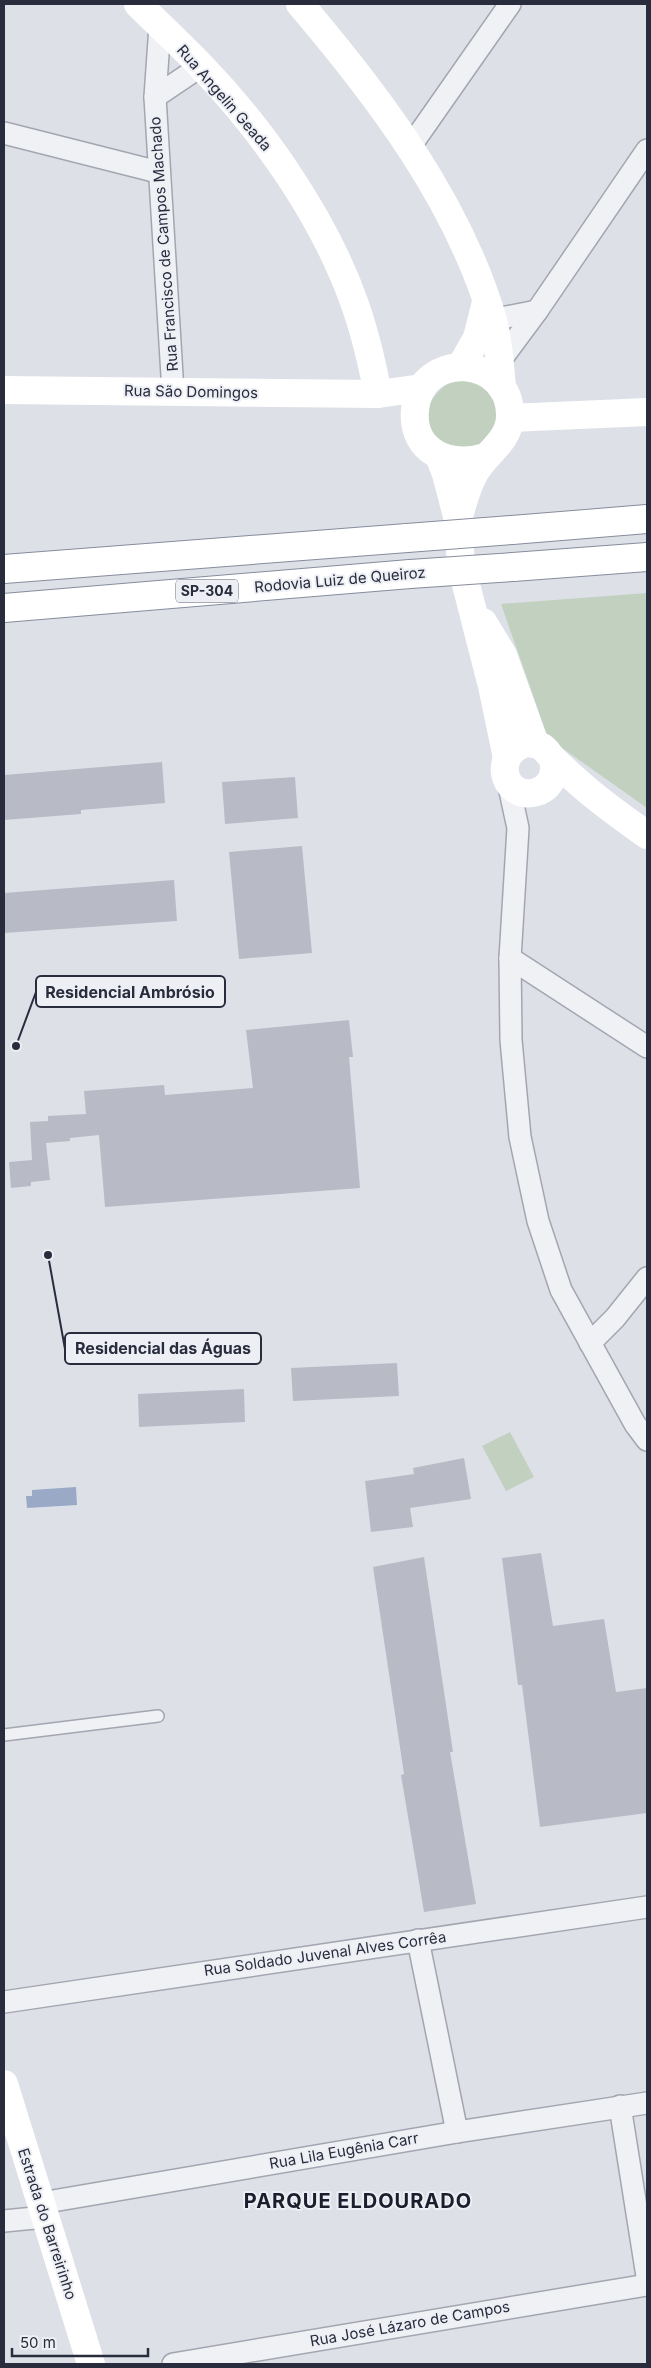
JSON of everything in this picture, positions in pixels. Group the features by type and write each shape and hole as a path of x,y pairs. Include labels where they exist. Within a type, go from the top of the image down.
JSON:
{"main road":[{"name":"Rua Angelin Geada","path":"138,4 201,66 259,134 300,194 330,247 354,302 370,352 378,394"},
{"path":"300,4 410,148 450,218 487,315 500,361 502,388"},
{"path":"462,366 487,315"},
{"path":"458,520 473,476 485,457 497,447 506,434 510,418 509,402 502,388 491,376 477,369 462,366 446,369 432,377 422,388 416,402 414,418 422,440 438,456 446,474 458,520 462,565 508,770 522,792 542,790 603,805"},
{"name":"Rua São Domingos","path":"4,390 378,394 422,388"},
{"path":"378,394 414,418"},
{"path":"510,418 647,412"},
{"path":"438,456 453,461 469,462 485,457"},
{"path":"4,569 647,519"},
{"name":"Rodovia Luiz de Queiroz","path":"4,608 410,574 647,557"},
{"path":"473,608 503,654 554,775 542,790"},
{"path":"508,770 518,746 544,752 603,805 647,835"},
{"name":"Estrada do Barreirinho","path":"4,2084 91,2364"}],"street":[{"path":"410,148 510,4"},
{"name":"Rua Francisco de Campos Machado","path":"160,26 155,97 158,172 173,392"},
{"name":"Rua Francisco de Campos Machado","path":"155,97 201,66"},
{"path":"4,133 158,172"},
{"path":"500,361 537,311 647,150"},
{"path":"487,315 537,311"},
{"path":"508,770 518,828 510,958 511,1040 522,1146 538,1221 561,1290 635,1424 647,1440"},
{"path":"518,828 542,790"},
{"path":"510,958 647,1047"},
{"path":"590,1343 615,1318 647,1278"},
{"name":"Rua Soldado Juvenal Alves Corrêa","path":"4,2002 647,1907"},
{"path":"418,1940 457,2132"},
{"name":"Rua Lila Eugênia Carr","path":"4,2222 43,2210 457,2132 647,2103"},
{"path":"620,2106 647,2276"},
{"name":"Rua José Lázaro de Campos","path":"173,2364 647,2285"}],"lane":[{"path":"4,1735 158,1716"}],"green space":[{"path":"455,380 475,381 492,393 499,422 481,446 451,449 435,437 430,429 427,421 427,412 434,396 447,384"},
{"path":"647,593 647,808 548,738 501,604"},
{"path":"510,1432 534,1477 506,1491 482,1446"}],"water":[{"path":"76,1487 77,1505 27,1508 26,1496 32,1496 32,1490"}],"building":[{"path":"162,762 165,803 81,810 81,814 4,820 4,775"},
{"path":"295,777 298,818 225,824 222,782"},
{"path":"302,846 312,953 239,959 229,852"},
{"path":"174,880 177,921 4,933 4,893"},
{"path":"349,1020 353,1057 349,1057 360,1188 105,1207 99,1135 70,1138 70,1141 46,1143 50,1180 31,1182 31,1186 11,1188 9,1162 32,1160 30,1122 48,1121 48,1116 86,1114 84,1091 164,1085 165,1095 253,1088 246,1030"},
{"path":"397,1363 399,1396 293,1401 291,1368"},
{"path":"244,1389 245,1422 139,1427 138,1394"},
{"path":"464,1458 471,1499 410,1508 413,1527 371,1532 365,1481 414,1474 413,1468"},
{"path":"541,1553 553,1626 604,1619 616,1692 647,1688 647,1813 540,1827 522,1685 518,1685 502,1558"},
{"path":"424,1557 453,1752 450,1752 476,1904 424,1912 401,1775 404,1774 373,1567"}],"place":[{"name":"Residencial Ambrósio","path":"16,1046"},
{"name":"Residencial das Águas","path":"48,1255"}],"district":[{"name":"PARQUE ELDOURADO","path":"358,2201"}]}
